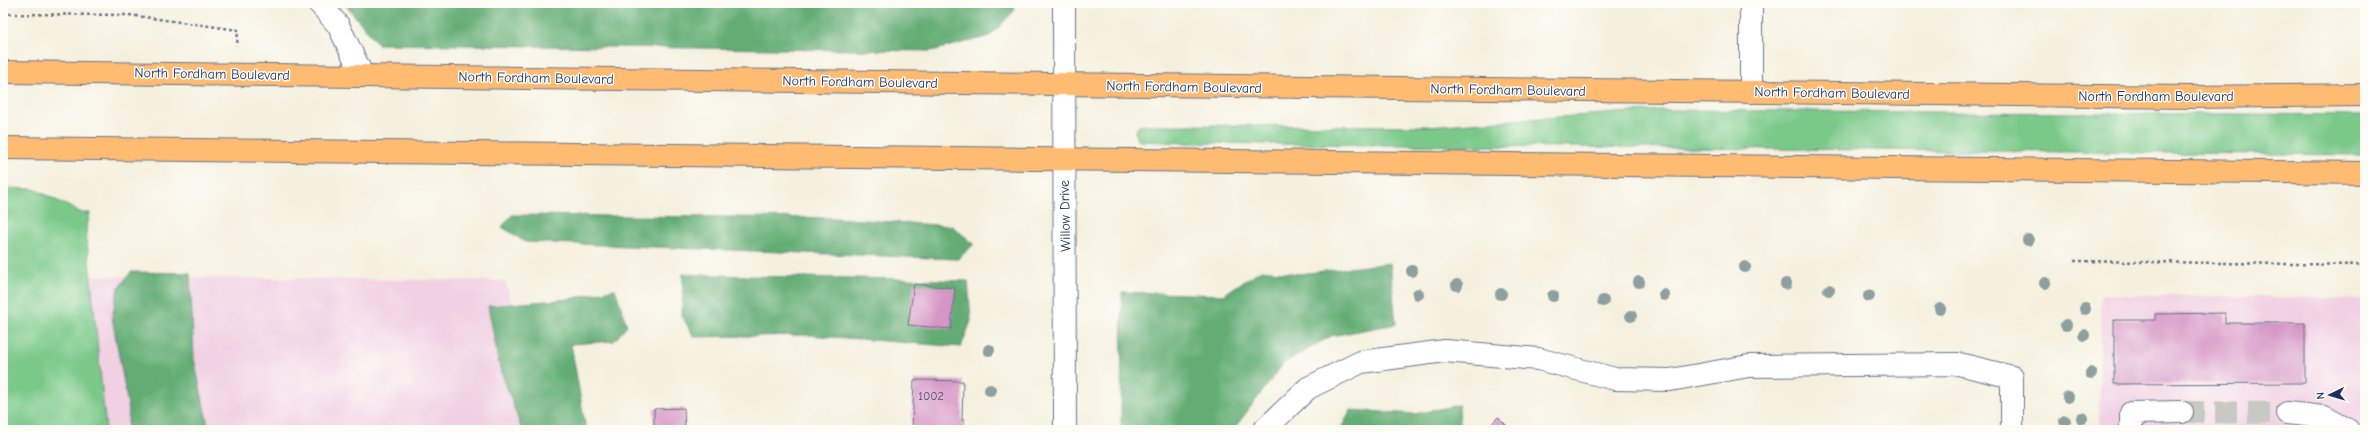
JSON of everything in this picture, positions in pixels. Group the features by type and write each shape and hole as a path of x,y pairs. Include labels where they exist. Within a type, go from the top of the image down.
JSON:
{"highway":[{"name":"North Fordham Boulevard","path":"3,72 2191,97 2365,95"},
{"path":"3,148 2361,175"}],"street":[{"path":"318,3 338,25 363,76"},
{"name":"Willow Drive","path":"1064,3 1064,159 1066,235 1065,430"},
{"path":"1751,3 1751,92"},
{"path":"1264,430 1308,388 1361,362 1445,351 1538,359 1616,379 1670,380 1749,366 1959,364 2012,377 2012,430"},
{"path":"2131,430 2131,413 2182,412"},
{"path":"2287,413 2324,417 2348,430"}],"path":[{"path":"3,14 129,15 238,30"},
{"path":"2074,261 2365,265"}],"shaded area":[{"path":"3,275 505,281 552,430 3,430"},
{"path":"2101,294 2365,299 2365,430 2099,430"}],"green space":[{"path":"344,3 1013,3 1015,10 990,36 931,51 378,44"},
{"path":"1661,110 2365,115 2365,155 1188,143 1141,141 1138,140 1135,132 1139,126 1144,125 1428,126"},
{"path":"3,188 34,189 82,213 90,213 86,230 106,430 3,430"},
{"path":"512,215 833,218 952,226 974,244 958,259 525,242 502,227"},
{"path":"1390,263 1396,324 1331,336 1284,363 1233,430 1121,430 1122,292 1223,295 1261,270 1300,274"},
{"path":"131,272 190,273 194,359 209,430 127,430 129,411 112,317 118,289"},
{"path":"683,274 968,281 971,321 961,347 808,335 694,337 682,316"},
{"path":"615,289 627,326 614,341 571,344 586,430 522,430 500,368 488,306 570,299"},
{"path":"1459,405 1460,424 1456,430 1340,430 1351,410 1415,414"}],"building":[{"path":"914,284 955,288 951,329 908,325"},
{"path":"2225,313 2225,323 2305,323 2305,383 2114,384 2114,320 2155,320 2155,314"},
{"path":"914,380 963,381 962,420 964,420 964,430 912,430"},
{"path":"684,408 685,430 654,430 654,409"},
{"path":"1498,417 1511,430 1486,430"}],"tunnel":[{"path":"2182,412 2287,413"}]}
